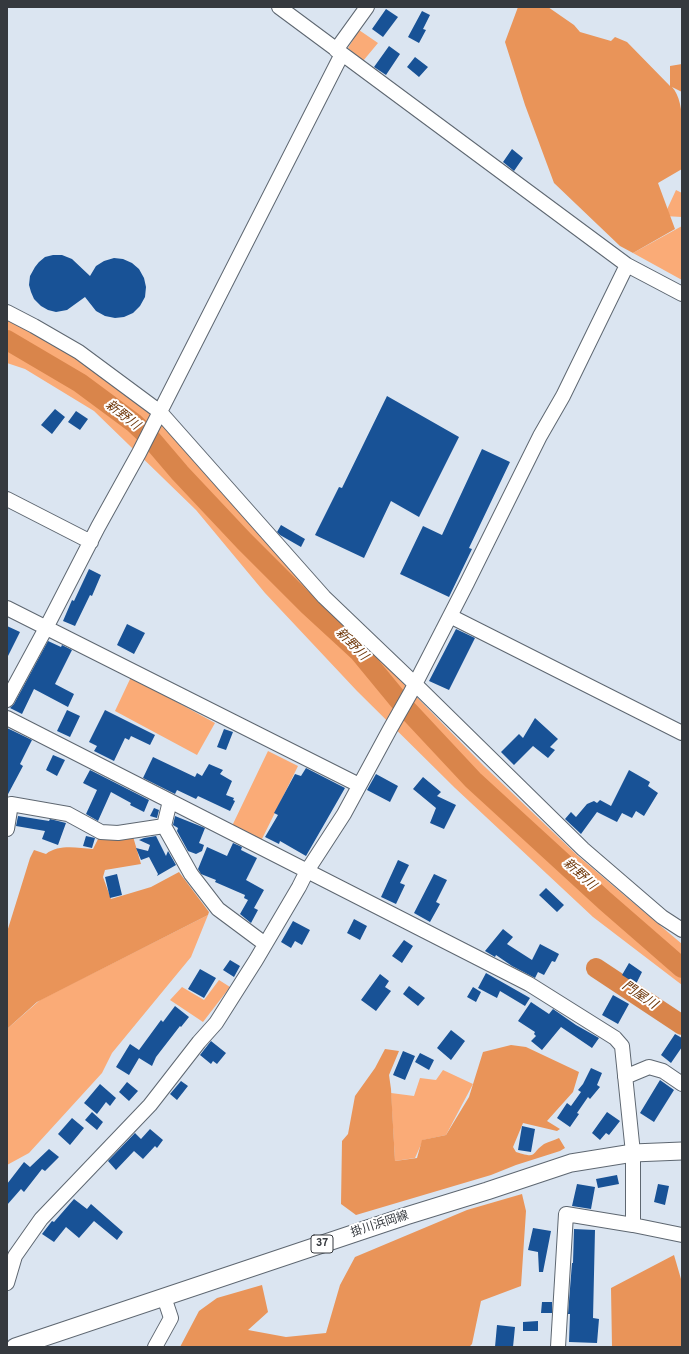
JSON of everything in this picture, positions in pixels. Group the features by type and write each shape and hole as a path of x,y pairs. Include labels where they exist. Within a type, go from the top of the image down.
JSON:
{"main road":[{"name":"掛川浜岡線","path":"15,1347 41,1343 164,1297 406,1216 488,1191 571,1163 633,1153 682,1152"}],"street":[{"path":"279,7 627,265 682,294"},
{"path":"7,700 139,453 339,52 367,7"},
{"path":"7,1283 15,1256 41,1219 150,1105 199,1042 216,1023 265,944 307,871 344,814 413,688 540,436 563,396 627,265"},
{"path":"7,312 80,352 160,412 324,597 413,688 583,849 662,917 682,930"},
{"path":"7,499 91,542"},
{"path":"7,608 359,785"},
{"path":"450,616 682,733"},
{"path":"7,718 528,984 615,1038 622,1046 633,1153 633,1225"},
{"path":"170,801 164,826 191,874 218,909 265,944"},
{"path":"7,829 9,803 68,814 101,832 118,833 164,826"},
{"path":"625,1077 649,1067 663,1071 682,1084"},
{"path":"558,1347 566,1214 682,1235"},
{"path":"154,1347 171,1318 164,1297"}],"shaded area":[{"path":"518,7 548,7 574,25 580,32 611,41 615,37 627,42 670,86 670,66 682,64 682,92 672,87 677,94 682,114 682,169 658,183 675,229 633,253 620,246 554,183 525,105 505,42"},
{"path":"359,30 378,43 363,61 348,48"},
{"path":"676,190 682,193 682,217 664,216"},
{"path":"682,226 682,280 633,253"},
{"path":"7,316 135,394 357,636 484,766 578,856 682,944 682,985 593,917 455,788 357,691 265,593 196,510 94,411 25,369 7,363"},
{"path":"131,677 215,723 197,755 115,711"},
{"path":"268,751 298,766 261,841 232,826"},
{"path":"132,833 141,864 105,870 103,877 111,899 151,887 179,872 209,912 208,915 37,1002 7,1029 7,932 30,858 34,850 46,854 62,848 93,849 98,839"},
{"path":"208,915 191,957 112,1053 102,1073 29,1153 7,1165 7,1029 40,1000"},
{"path":"219,980 230,987 203,1022 170,1000 182,987 204,1000"},
{"path":"511,1045 526,1047 579,1072 573,1092 547,1121 560,1129 557,1131 523,1123 513,1147 516,1152 531,1155 544,1144 559,1138 565,1148 491,1175 356,1215 341,1204 342,1141 348,1134 355,1096 375,1068 385,1049 399,1051 389,1075 395,1161 417,1158 422,1140 446,1135 469,1097 483,1052"},
{"path":"443,1070 473,1084 446,1135 423,1140 415,1158 395,1161 391,1093 414,1096 420,1078 436,1080"},
{"path":"522,1194 526,1211 521,1286 481,1301 472,1344 469,1347 180,1347 199,1311 217,1298 262,1285 268,1312 248,1330 286,1337 326,1333 340,1285 355,1257 467,1210"},
{"path":"674,1255 682,1280 682,1347 612,1347 611,1288"}],"building":[{"path":"386,9 398,17 383,37 372,29"},
{"path":"422,11 430,15 423,29 426,30 419,43 408,37"},
{"path":"389,46 400,54 386,75 374,67"},
{"path":"415,57 428,67 419,77 407,67"},
{"path":"512,149 523,158 514,171 503,162"},
{"path":"62,255 72,259 90,276 96,266 104,261 114,258 123,259 132,263 139,269 144,278 146,287 145,297 140,306 133,313 124,317 115,318 105,316 96,311 85,297 67,310 56,312 48,310 34,299 29,285 30,276 39,262 45,257"},
{"path":"387,396 459,437 419,517 391,501 364,558 315,535 339,487 342,488"},
{"path":"55,409 65,417 52,434 41,425"},
{"path":"76,411 88,419 80,430 68,422"},
{"path":"482,449 510,462 469,548 472,549 449,597 400,574 423,526 442,535"},
{"path":"281,525 305,539 301,547 277,532"},
{"path":"89,569 101,575 92,596 90,595 75,626 63,621 72,600 74,601"},
{"path":"127,624 145,633 134,654 117,645"},
{"path":"7,626 20,632 7,658"},
{"path":"456,629 475,638 449,690 429,681"},
{"path":"48,641 72,650 55,684 74,694 68,707 34,689 22,714 10,708 14,704"},
{"path":"67,710 80,716 70,737 57,731"},
{"path":"105,710 155,735 150,745 131,736 129,740 125,738 114,761 94,751 97,746 89,742"},
{"path":"535,718 558,739 550,747 555,750 548,758 533,746 514,765 501,752 519,734 523,738"},
{"path":"7,728 32,740 20,764 23,766 7,796"},
{"path":"224,729 233,732 226,750 217,747"},
{"path":"53,755 65,760 57,776 46,770"},
{"path":"153,757 195,777 197,773 202,776 209,764 223,770 220,774 232,781 226,795 234,798 233,800 235,801 230,811 198,796 196,799 177,790 175,794 143,778"},
{"path":"306,768 345,788 306,856 280,841 279,844 265,837 278,815 274,813 295,774 301,776"},
{"path":"90,770 149,800 144,812 130,805 131,803 111,792 98,821 86,814 97,790 83,783"},
{"path":"629,770 650,782 648,786 658,793 644,816 636,811 632,818 622,813 617,822 597,812 581,834 565,819 571,812 576,817 587,804 594,801 597,803 600,800 611,806"},
{"path":"376,774 398,786 390,802 367,790"},
{"path":"423,777 441,792 437,796 456,805 444,829 430,823 436,808 413,789"},
{"path":"154,808 159,810 157,818 150,816"},
{"path":"18,816 49,821 50,819 66,823 58,845 42,839 45,831 16,826"},
{"path":"175,816 205,828 199,843 204,845 202,851 196,854 188,851 177,831 178,828 173,825"},
{"path":"86,836 95,838 92,848 83,846"},
{"path":"156,836 166,856 168,851 176,865 157,876 158,874 149,857 141,860 136,848 148,851 150,845 139,840"},
{"path":"233,843 242,847 241,850 257,858 246,880 264,890 254,908 258,910 251,923 240,914 248,900 244,898 245,895 215,882 216,880 201,874 198,869 207,847 227,856"},
{"path":"398,860 409,865 400,883 405,885 396,904 381,897"},
{"path":"117,874 122,895 110,898 105,877"},
{"path":"434,874 447,880 436,902 440,904 430,922 414,913"},
{"path":"546,888 564,905 557,912 539,895"},
{"path":"354,919 367,926 360,940 347,933"},
{"path":"293,921 310,930 302,945 295,941 291,948 281,942"},
{"path":"503,929 513,937 507,944 532,960 540,944 559,954 555,962 552,961 544,975 538,972 535,978 512,966 496,955 495,957 485,951"},
{"path":"404,940 413,946 402,963 392,956"},
{"path":"230,960 240,966 234,977 223,970"},
{"path":"629,963 642,972 636,984 622,975"},
{"path":"200,969 216,978 204,998 188,989"},
{"path":"486,973 530,998 525,1006 500,991 497,998 478,988"},
{"path":"380,974 389,981 385,987 391,991 376,1011 361,1000"},
{"path":"409,986 425,998 418,1006 403,994"},
{"path":"473,987 481,992 476,1002 467,997"},
{"path":"613,995 629,1004 618,1024 602,1015"},
{"path":"531,1002 549,1014 553,1009 576,1025 599,1038 592,1048 561,1027 542,1050 531,1041 536,1036 534,1034 535,1032 518,1021"},
{"path":"175,1006 189,1017 181,1027 180,1026 156,1057 152,1066 139,1058 129,1075 116,1067 130,1044 139,1050 161,1020 163,1022"},
{"path":"451,1030 465,1041 451,1060 437,1048"},
{"path":"675,1034 682,1038 682,1047 671,1063 661,1055"},
{"path":"211,1041 226,1053 217,1064 213,1061 211,1064 200,1055"},
{"path":"403,1051 415,1056 405,1080 393,1075"},
{"path":"420,1053 434,1060 429,1070 415,1062"},
{"path":"591,1068 602,1073 597,1085 600,1087 590,1099 588,1097 577,1113 579,1114 570,1127 557,1118 567,1103 571,1106 581,1092 578,1090 583,1084"},
{"path":"660,1080 674,1090 654,1122 640,1113"},
{"path":"181,1081 188,1086 177,1100 170,1094"},
{"path":"127,1082 138,1091 129,1101 119,1092"},
{"path":"100,1084 116,1098 110,1106 106,1102 97,1114 84,1103"},
{"path":"92,1112 103,1122 97,1130 85,1120"},
{"path":"607,1112 620,1121 609,1135 606,1133 600,1140 592,1133"},
{"path":"72,1118 84,1128 70,1145 58,1134"},
{"path":"522,1126 535,1129 531,1152 518,1150"},
{"path":"150,1129 163,1140 157,1148 155,1146 143,1159 134,1151 116,1170 108,1161 135,1133 141,1139"},
{"path":"49,1149 59,1157 45,1171 42,1169 24,1192 21,1189 7,1205 7,1184 24,1162 30,1167"},
{"path":"617,1175 619,1184 598,1188 596,1179"},
{"path":"577,1184 595,1187 591,1209 572,1206"},
{"path":"658,1184 669,1186 665,1205 654,1202"},
{"path":"74,1199 87,1209 91,1204 123,1232 117,1240 94,1221 79,1238 66,1227 54,1242 42,1234 52,1221 54,1222"},
{"path":"533,1228 551,1231 543,1272 539,1272 538,1252 528,1250"},
{"path":"574,1229 595,1230 593,1318 599,1319 597,1343 569,1342 570,1314 568,1314 573,1263"},
{"path":"542,1302 552,1302 552,1313 541,1313"},
{"path":"538,1321 538,1331 523,1331 523,1322"},
{"path":"497,1325 515,1327 513,1347 495,1347"}],"waterway":[{"name":"新野川","path":"7,340 80,383 134,423 151,439 180,473 244,541 309,606 359,652 401,703 473,780 605,901 682,968"},
{"name":"門屋川","path":"596,968 682,1025"}]}
